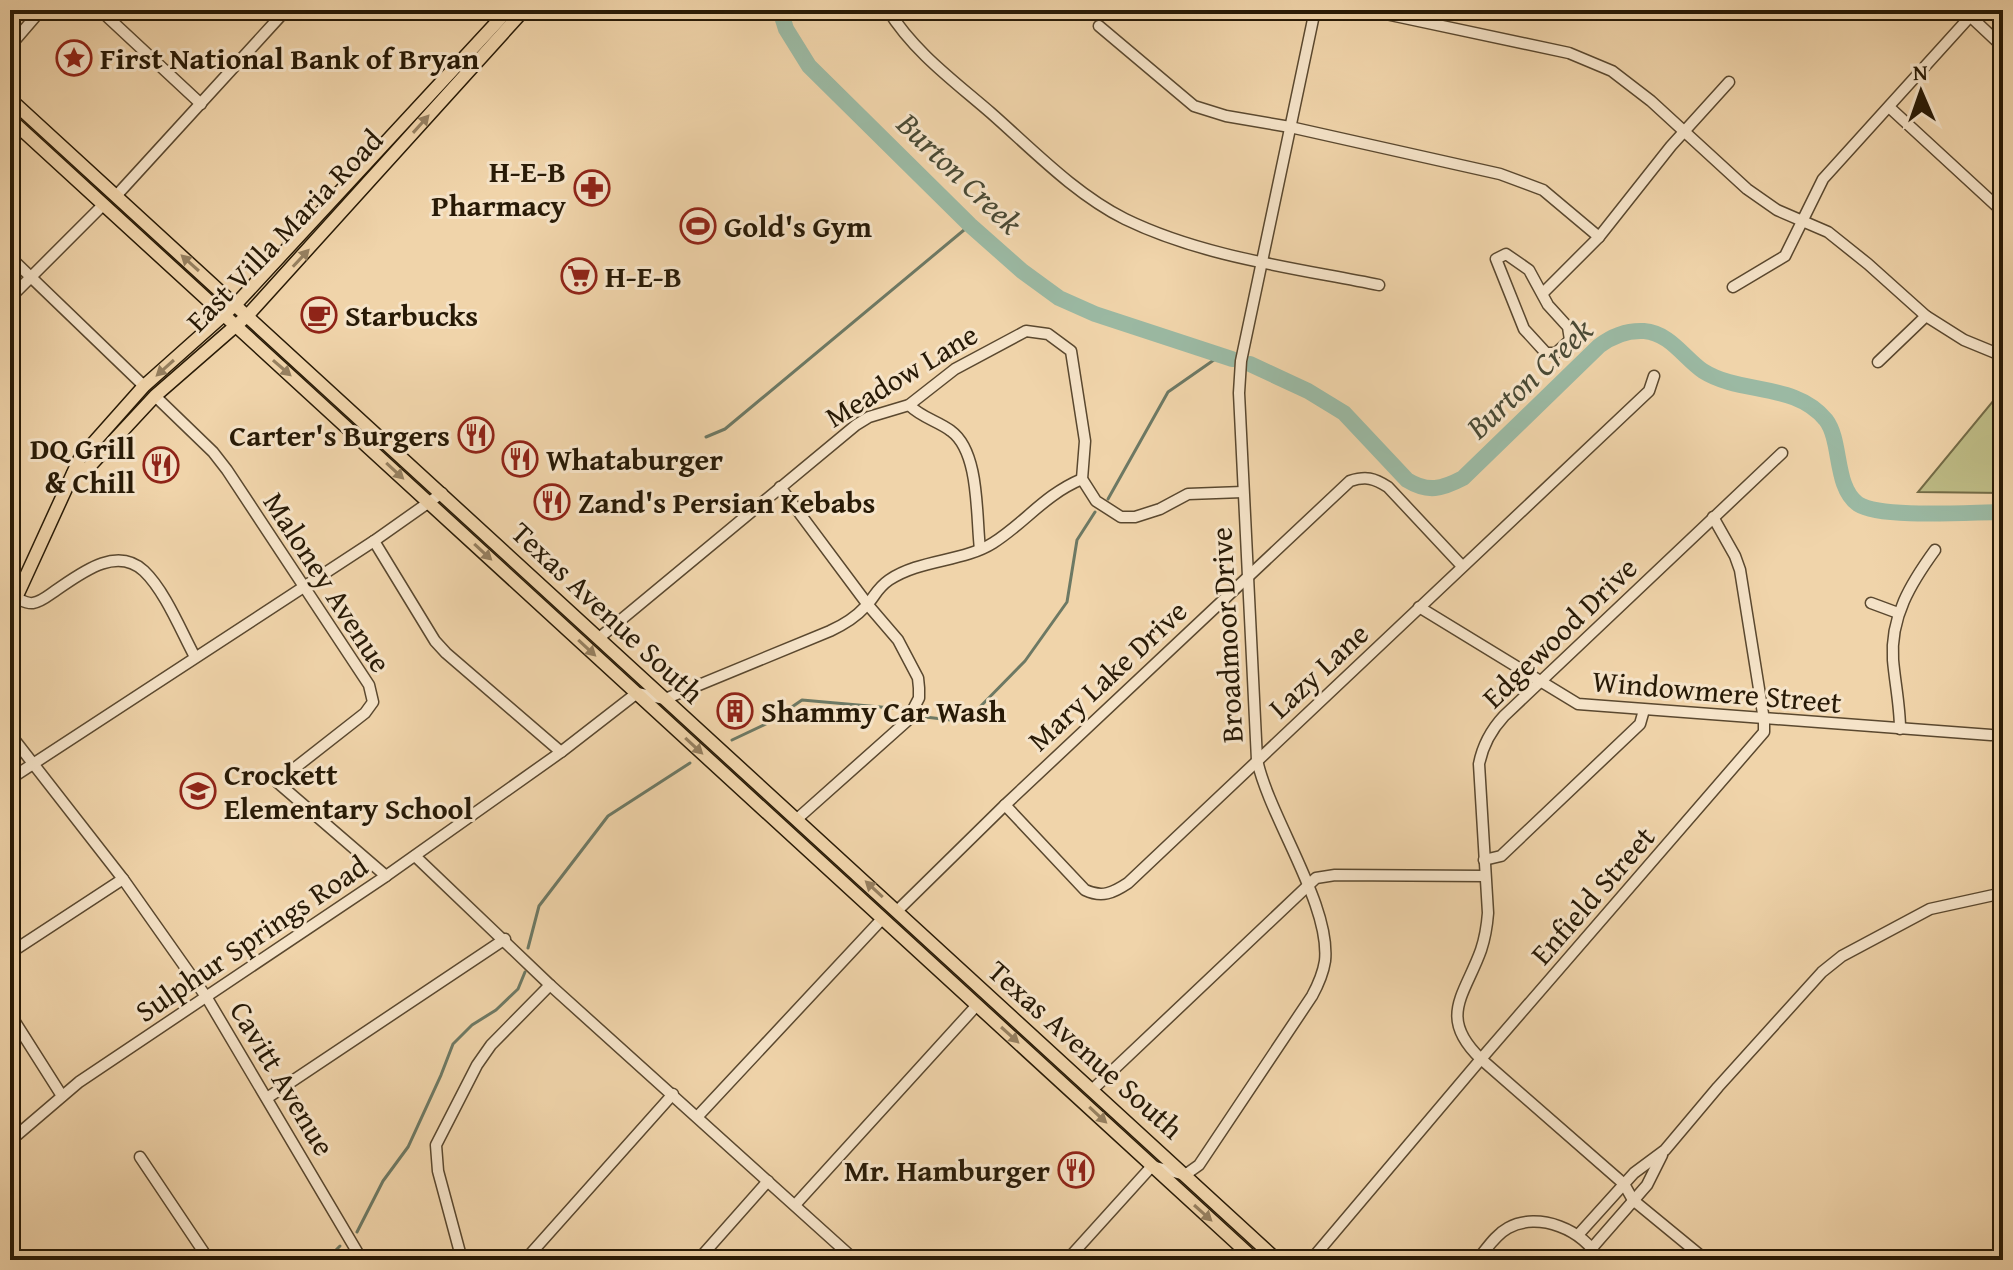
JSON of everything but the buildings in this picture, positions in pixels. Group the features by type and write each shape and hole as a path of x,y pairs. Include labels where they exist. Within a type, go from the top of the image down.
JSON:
{"main road":[{"name":"East Villa Maria Road","path":"10,611 80,458 144,386 236,304 508,10"},
{"name":"East Villa Maria Road","path":"73,474 89,467 155,396 248,315 524,10"},
{"name":"Texas Avenue South","path":"10,99 1277,1260"},
{"name":"Texas Avenue South","path":"10,119 1255,1260"},
{"path":"882,919 894,919 960,979 972,981"}],"street":[{"path":"10,46 41,10"},
{"path":"100,10 201,104"},
{"path":"116,196 286,10"},
{"path":"888,10 898,27 924,55 1078,189 1125,219 1173,238 1263,261 1379,285"},
{"name":"Broadmoor Drive","path":"1185,1175 1199,1165 1227,1126 1317,987 1325,961 1319,917 1268,798 1257,760 1239,381 1315,10"},
{"path":"1367,10 1569,53 1592,61 1630,84 1747,189 1777,210 1828,232 1926,316 1964,340 2003,356"},
{"path":"1733,287 1785,256 1823,179 1974,13 2003,47"},
{"path":"1099,26 1194,106 1226,116 1290,127 1522,181 1543,190 1599,237"},
{"path":"1543,293 1599,237 1671,146 1729,82"},
{"path":"1889,107 2003,212"},
{"path":"10,298 103,205"},
{"path":"1506,254 1518,261 1529,270 1543,293 1548,305 1571,334 1570,340 1551,355 1524,329 1496,259 1506,254"},
{"path":"10,257 144,386"},
{"path":"1878,362 1926,316"},
{"name":"Meadow Lane","path":"599,638 856,425 869,417 909,405 955,369 1026,331 1048,334 1064,344 1074,359 1085,441 1082,479"},
{"name":"Lazy Lane","path":"1005,805 1085,890 1109,894 1128,883 1649,391 1654,376"},
{"name":"Maloney Avenue","path":"155,396 213,452 227,470 369,685 373,702 365,713 277,782 386,876"},
{"path":"909,405 918,414 954,433 963,446 976,488 980,549"},
{"name":"Edgewood Drive","path":"1706,1260 1633,1200 1624,1184 1481,1059 1461,1035 1457,1019 1461,990 1486,936 1488,913 1479,780 1482,750 1495,726 1782,453"},
{"name":"Mary Lake Drive","path":"897,911 1005,805 1350,481 1363,477 1376,479 1388,487 1462,566"},
{"path":"637,693 665,699 849,622 868,605 875,591 905,571 992,543 1046,498 1082,479 1096,501 1121,517 1146,516 1188,494 1243,492"},
{"path":"780,487 898,640 918,678 919,698 907,721 797,819"},
{"path":"10,779 305,587 442,493"},
{"path":"1713,517 1740,570 1764,720"},
{"path":"374,541 435,641 561,752"},
{"path":"1900,729 1893,646 1898,613 1912,584 1935,550"},
{"path":"16,598 32,603 41,600 101,563 124,561 137,565 154,582 195,657"},
{"path":"1871,603 1898,613"},
{"name":"Windowmere Street","path":"1419,607 1578,704 1991,735"},
{"name":"Sulphur Springs Road","path":"10,1141 100,1068 415,856 561,752 637,693"},
{"path":"1484,860 1501,856 1640,724 1644,710"},
{"name":"Enfield Street","path":"1311,1260 1481,1059 1758,742 1764,732 1764,720"},
{"name":"Cavitt Avenue","path":"10,734 123,879 207,998 362,1260"},
{"path":"415,856 550,985 855,1260"},
{"path":"1092,1090 1316,878 1335,875 1485,876"},
{"path":"10,953 123,879"},
{"path":"1586,1241 1592,1220 1624,1184 1665,1150 1801,993 1842,956 1930,909 2003,893"},
{"path":"698,1116 882,919"},
{"path":"267,1098 505,939"},
{"path":"462,1260 438,1171 436,1145 477,1065 491,1045 550,985"},
{"path":"795,1205 977,1005"},
{"path":"10,1014 62,1096"},
{"path":"525,1260 673,1094"},
{"path":"1586,1241 1633,1200 1653,1176 1665,1150"},
{"path":"140,1157 209,1260"},
{"path":"1067,1260 1152,1166 1185,1175"},
{"path":"698,1260 768,1181"},
{"path":"1562,1227 1592,1220"},
{"path":"1477,1260 1500,1233 1510,1227 1532,1222 1562,1227 1586,1241 1599,1260"}],"shaded area":[{"path":"2003,389 2003,493 1918,492"}],"waterway":[{"name":"Burton Creek","path":"780,10 786,29 809,66 970,225 1022,271 1059,298 1095,314 1232,359"},
{"path":"706,437 725,429 970,225"},
{"name":"Burton Creek","path":"1250,364 1308,391 1344,413 1407,480 1422,487 1435,488 1463,478 1604,342 1625,333 1644,331 1662,336 1703,371 1718,378 1783,394 1813,408 1831,429 1845,487 1858,504 1886,512 2003,512"},
{"path":"1108,499 1168,392 1221,355"},
{"path":"925,717 951,720 974,713 1025,661 1067,602 1077,540 1095,512"},
{"path":"732,740 770,722 802,700 903,709"},
{"path":"528,948 539,906 608,816 690,763"},
{"path":"357,1232 383,1181 408,1147 453,1044 518,989 525,972"},
{"path":"326,1260 340,1246"}],"place":[{"name":"First National Bank of Bryan","path":"74,58"},
{"name":"H-E-B Pharmacy","path":"592,188"},
{"name":"Gold's Gym","path":"698,226"},
{"name":"H-E-B","path":"579,276"},
{"name":"Starbucks","path":"319,315"},
{"name":"Carter's Burgers","path":"476,435"},
{"name":"Whataburger","path":"520,459"},
{"name":"DQ Grill & Chill","path":"161,465"},
{"name":"Zand's Persian Kebabs","path":"552,502"},
{"name":"Shammy Car Wash","path":"735,711"},
{"name":"Crockett Elementary School","path":"198,791"},
{"name":"Mr. Hamburger","path":"1076,1170"}]}
